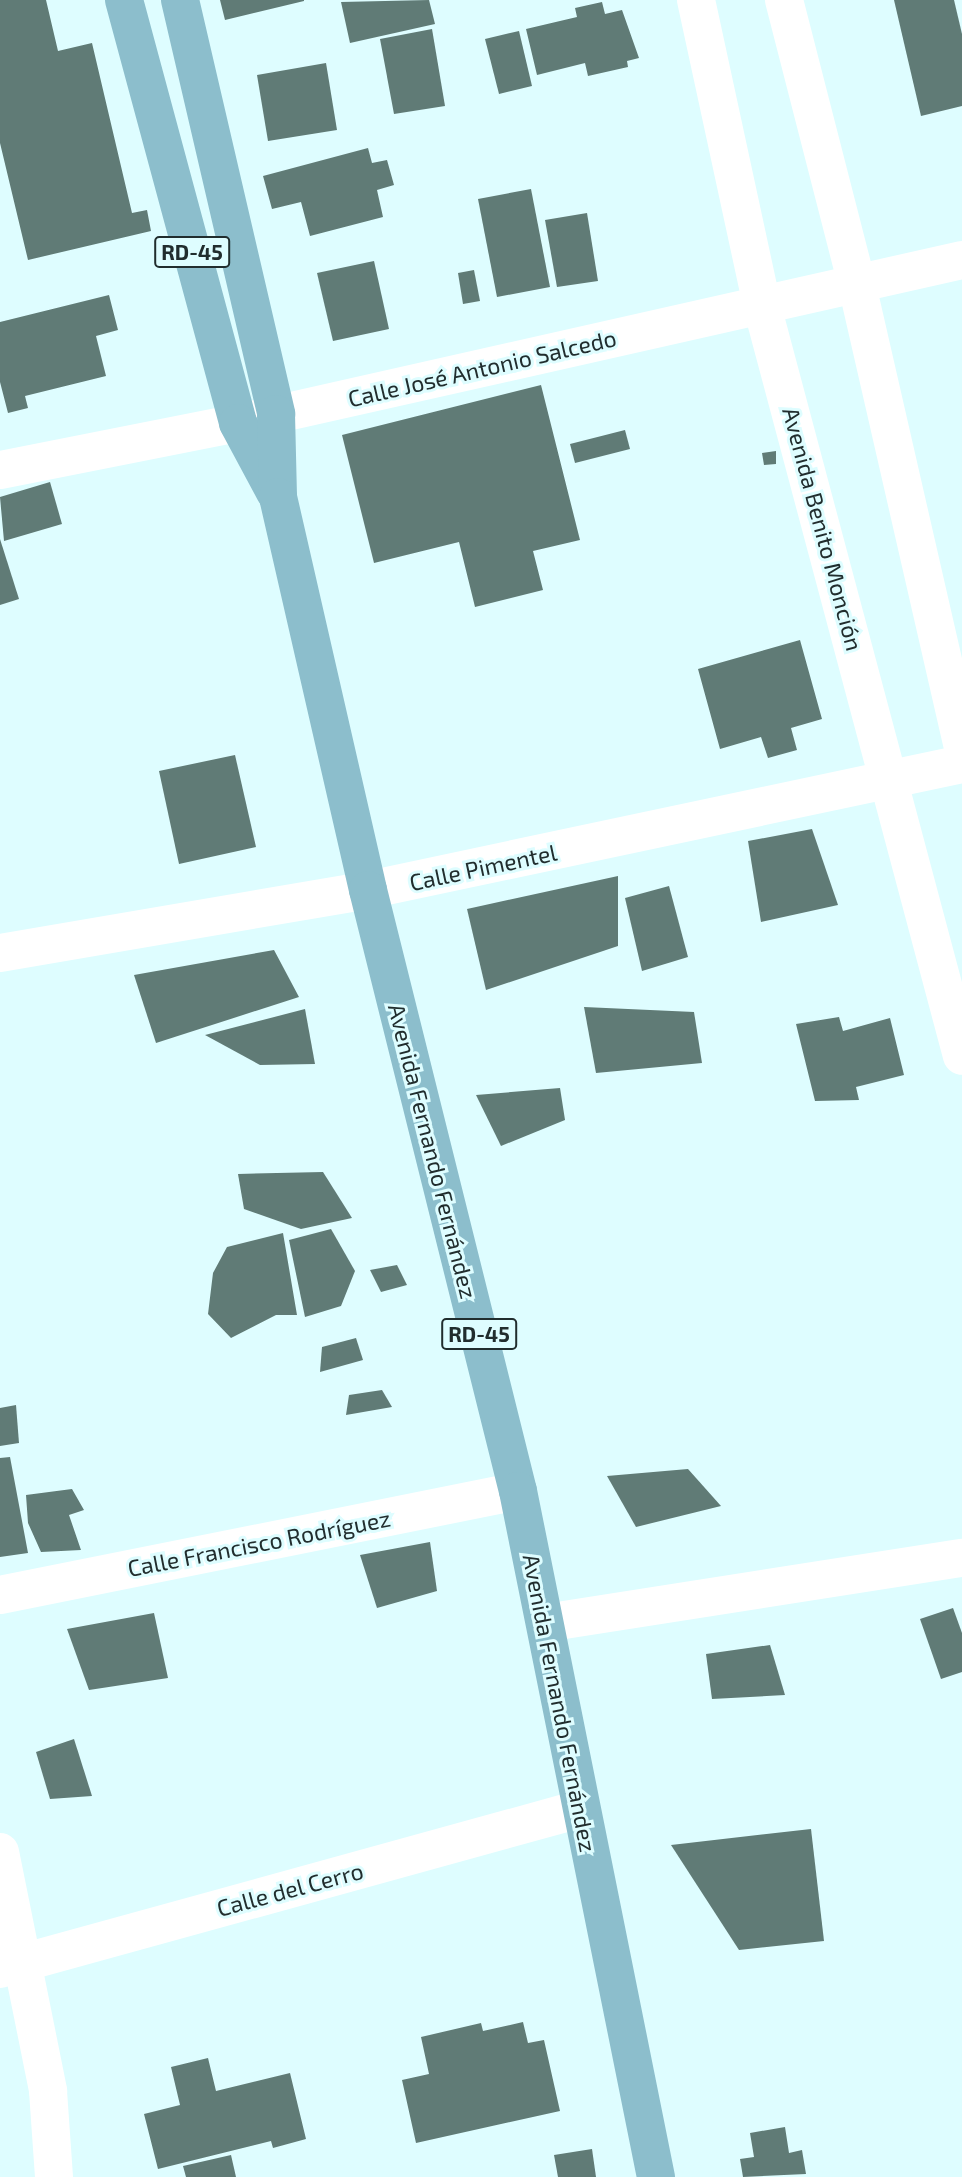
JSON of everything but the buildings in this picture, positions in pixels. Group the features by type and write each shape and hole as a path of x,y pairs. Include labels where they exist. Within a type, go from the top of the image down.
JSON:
{"main road":[{"name":"Avenida Fernando Fernández","path":"124,0 238,423 278,497"},
{"name":"Avenida Fernando Fernández","path":"180,0 276,414 278,497 368,890 518,1491 656,2177"}],"street":[{"name":"Avenida Benito Monción","path":"696,0 762,306 891,781 962,1056"},
{"path":"784,0 857,285 962,744"},
{"name":"Calle José Antonio Salcedo","path":"0,470 238,423 962,260"},
{"name":"Calle Pimentel","path":"0,953 368,890 962,764"},
{"name":"Calle Francisco Rodríguez","path":"0,1595 518,1491"},
{"path":"545,1623 962,1558"},
{"name":"Calle del Cerro","path":"12,1966 580,1809"},
{"path":"0,1852 12,1966 48,2091 54,2177"}]}
